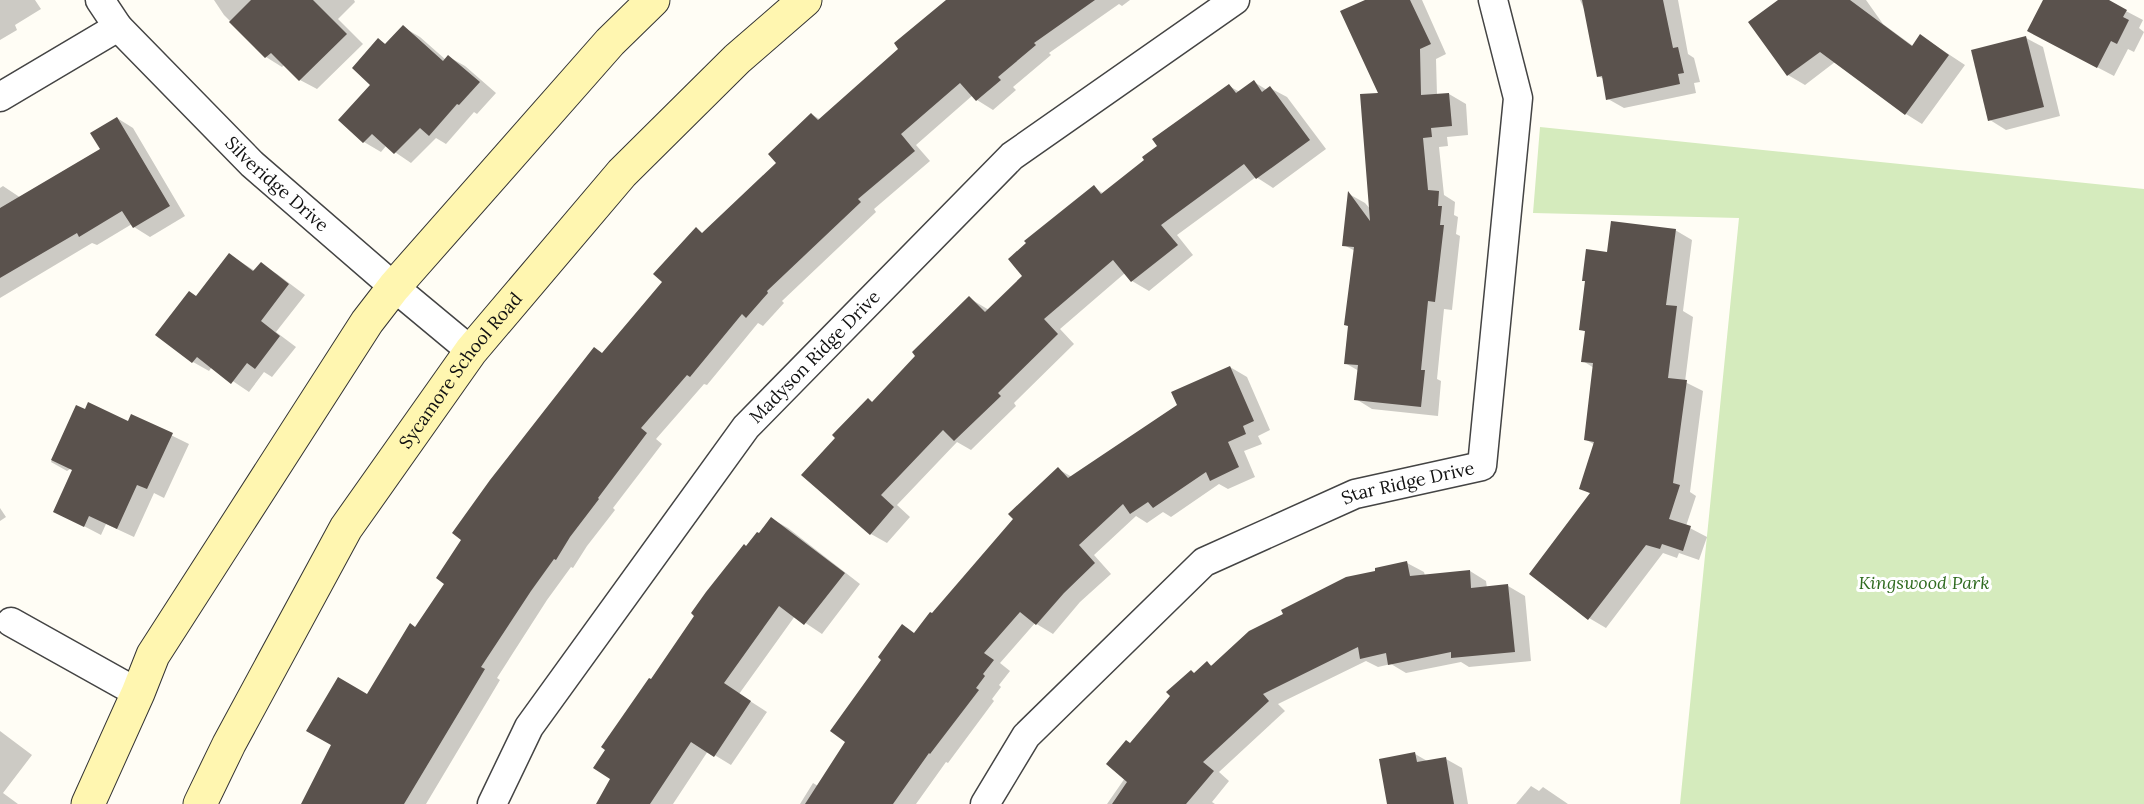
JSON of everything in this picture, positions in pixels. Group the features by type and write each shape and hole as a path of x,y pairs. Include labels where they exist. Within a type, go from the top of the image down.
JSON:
{"main road":[{"path":"88,804 153,655 367,322 394,287 610,42 653,0"},
{"name":"Sycamore School Road","path":"200,804 229,744 346,528 471,351 622,173 737,59 805,0"}],"street":[{"name":"Silveridge Drive","path":"100,0 118,27 252,164 471,351"},
{"name":"Madyson Ridge Drive","path":"492,804 529,727 746,426 1012,156 1235,0"},
{"name":"Star Ridge Drive","path":"985,804 1026,736 1203,562 1355,494 1482,466 1518,98 1493,0"},
{"path":"0,97 118,27"},
{"path":"11,622 138,693"}],"green space":[{"name":"Kingswood Park","path":"1540,127 2144,189 2144,804 1680,804 1739,218 1533,213"}],"building":[{"path":"251,0 313,0 347,34 299,81 271,53 265,58 229,22"},
{"path":"946,0 1095,0 1034,43 1036,45 998,77 1001,80 976,101 960,83 901,134 915,151 858,199 861,202 767,291 768,293 746,318 742,314 690,377 687,375 641,428 647,433 570,537 556,560 554,559 531,591 481,667 485,669 404,804 301,804 331,745 306,731 338,677 367,694 410,623 415,627 444,584 436,578 461,540 452,533 490,480 594,347 602,353 662,282 653,274 696,227 702,233 776,163 768,154 811,113 818,120 898,49 894,43"},
{"path":"1365,0 1410,0 1431,44 1420,49 1421,95 1449,93 1452,126 1431,128 1432,137 1423,138 1428,190 1439,191 1438,206 1442,206 1440,225 1444,225 1435,302 1428,301 1421,370 1425,370 1421,407 1354,400 1358,365 1344,364 1348,326 1344,325 1354,247 1342,246 1348,191 1370,221 1360,94 1378,93 1340,11"},
{"path":"1582,0 1663,0 1673,48 1678,47 1684,73 1678,74 1680,84 1606,100 1602,76 1597,77"},
{"path":"1778,0 1850,0 1912,46 1920,34 1949,55 1905,115 1820,52 1787,76 1748,22"},
{"path":"2043,0 2109,0 2127,10 2123,17 2129,20 2117,44 2111,41 2097,68 2027,31"},
{"path":"403,25 443,61 448,55 480,82 429,136 420,128 394,154 372,134 363,143 338,120 370,85 352,68 378,38 385,44"},
{"path":"2026,36 2044,107 1988,121 1971,50"},
{"path":"1254,80 1262,92 1270,86 1310,140 1256,179 1244,164 1161,225 1178,245 1131,282 1113,260 1044,319 1058,334 998,393 1001,396 954,441 943,430 881,495 894,507 870,535 801,475 835,438 832,435 868,398 872,402 915,356 912,352 969,296 985,312 1022,276 1008,259 1026,243 1024,241 1094,185 1101,194 1144,160 1142,157 1157,146 1152,139 1229,84 1236,93"},
{"path":"117,117 170,206 133,228 122,211 79,237 77,233 0,278 0,208 100,149 90,133"},
{"path":"1611,221 1676,229 1666,305 1677,306 1668,378 1687,380 1673,483 1680,485 1669,519 1691,526 1683,551 1662,544 1660,549 1646,545 1588,620 1529,574 1590,493 1579,489 1594,442 1584,440 1593,363 1581,362 1585,331 1579,330 1585,281 1582,281 1586,249 1607,252"},
{"path":"229,253 253,271 261,262 289,284 261,321 280,336 255,369 247,363 231,384 197,357 192,363 155,335 189,291 196,296"},
{"path":"1230,366 1254,421 1243,426 1246,434 1228,442 1239,467 1210,481 1206,472 1153,508 1148,502 1130,514 1123,504 1079,545 1095,563 1036,625 1020,612 984,653 994,660 976,688 979,690 929,753 893,804 805,804 845,742 830,731 881,660 878,657 902,624 914,633 1013,519 1008,514 1058,467 1068,478 1177,405 1171,392"},
{"path":"88,402 128,421 131,414 173,433 147,489 137,485 117,529 89,516 84,527 53,512 72,470 51,460 76,405 85,409"},
{"path":"771,517 845,573 804,625 779,606 724,683 751,701 714,757 691,742 650,804 596,804 610,779 593,768 605,750 601,747 694,616 691,613 706,592 744,544 746,546 757,532 759,533"},
{"path":"1407,561 1410,576 1470,570 1471,588 1508,584 1515,652 1451,658 1451,652 1388,665 1386,653 1360,659 1358,647 1263,694 1269,701 1203,762 1214,771 1186,804 1112,804 1127,782 1106,764 1126,740 1130,743 1170,696 1166,692 1191,670 1194,673 1207,661 1211,666 1249,631 1283,614 1281,610 1346,577"},
{"path":"1415,752 1417,762 1446,757 1454,804 1387,804 1379,759"}]}
